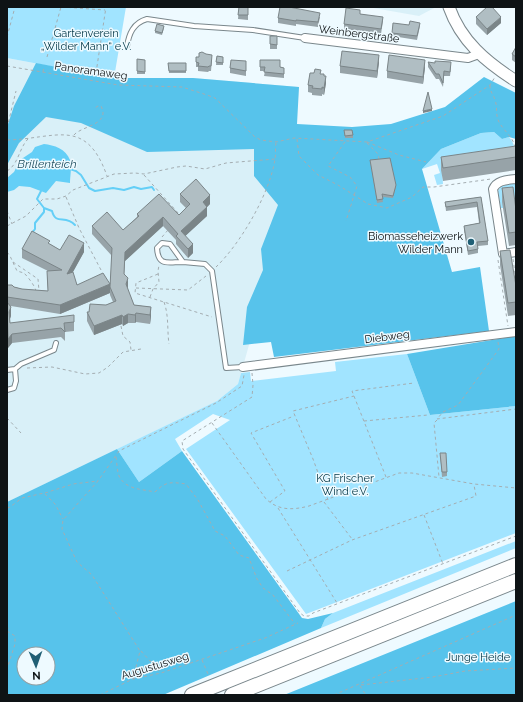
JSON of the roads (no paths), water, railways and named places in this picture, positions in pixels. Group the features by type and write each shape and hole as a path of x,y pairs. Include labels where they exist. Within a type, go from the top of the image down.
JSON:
{"highway":[{"path":"192,695 516,565"},
{"path":"232,695 516,581"}],"main road":[{"path":"449,7 464,36 479,54 516,81"}],"street":[{"name":"Weinbergstraße","path":"305,38 468,58 479,54"},
{"path":"514,253 503,254 493,190 495,185 500,182 516,179"},
{"name":"Diebweg","path":"246,366 261,360 512,332"}],"lane":[{"name":"Weinbergstraße","path":"127,46 128,39 133,28 141,21 147,19 194,26 253,30 305,38"},
{"path":"182,262 170,244 162,243 157,248 157,256 165,263 182,262 205,264 212,271 226,368 246,366"},
{"path":"7,370 15,368 54,350 56,343"},
{"path":"7,390 14,388 16,381 15,368"}],"water":[{"name":"Brillenteich","path":"44,144 52,145 63,150 68,156 71,166 70,183 56,181 46,193 30,187 19,186 14,190 7,192 7,178 14,172 20,160 32,152 35,147"}],"waterway":[{"path":"70,169 81,175 89,188 95,191 113,188 124,190 134,187 141,189 152,187 154,190"},
{"path":"32,233 35,229 35,223 44,212 44,208 37,199 41,191"},
{"path":"44,208 52,211 56,218 68,220 75,225"}],"place":[{"name":"Biomasseheizwerk Wilder Mann","path":"471,242"}],"park label":[{"name":"Gartenverein „Wilder Mann“ e.V.","path":"86,39"},
{"name":"KG Frischer Wind e.V.","path":"345,484"},
{"name":"Junge Heide","path":"478,657"}]}
